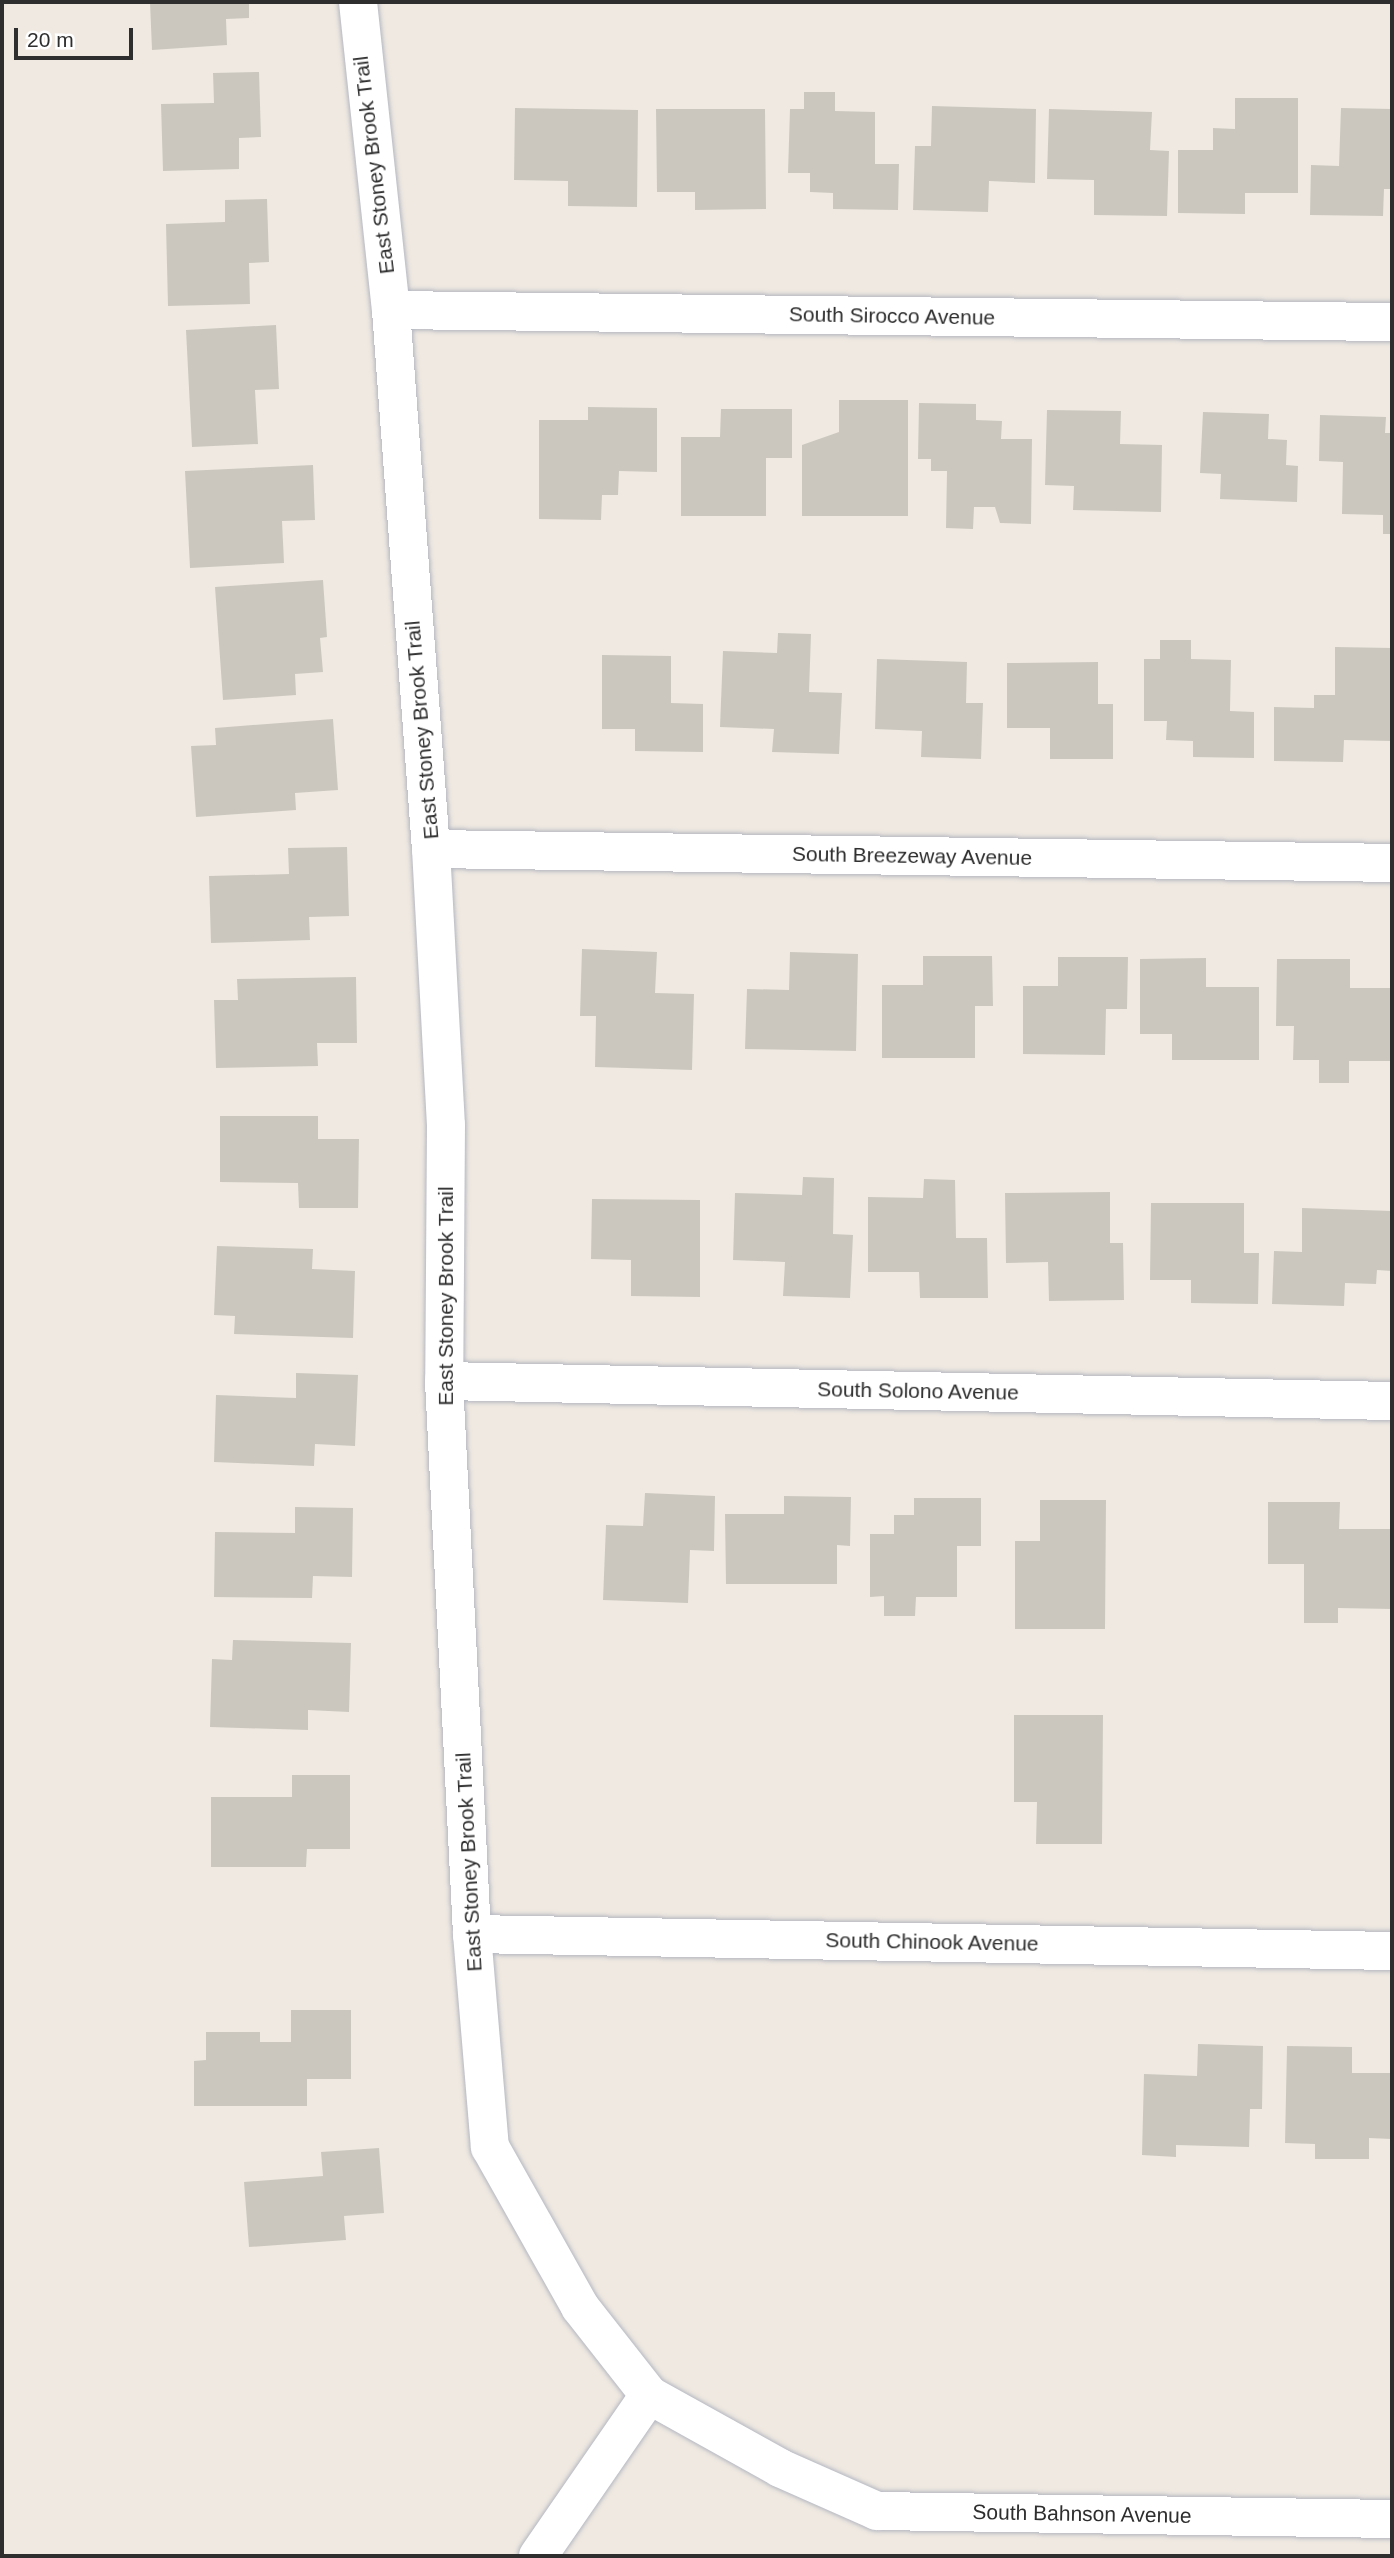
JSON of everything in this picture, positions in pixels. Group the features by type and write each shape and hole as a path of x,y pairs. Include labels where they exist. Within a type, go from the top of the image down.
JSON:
{"street":[{"name":"East Stoney Brook Trail","path":"358,2 391,310 431,849 446,1125 444,1381 472,1934 490,2147 580,2307 649,2395 780,2468"},
{"name":"South Sirocco Avenue","path":"391,310 1392,322"},
{"name":"South Breezeway Avenue","path":"431,849 1392,863"},
{"name":"South Solono Avenue","path":"444,1381 1392,1401"},
{"name":"South Chinook Avenue","path":"472,1934 1392,1951"},
{"path":"538,2556 649,2395"},
{"name":"South Bahnson Avenue","path":"780,2468 877,2511 1392,2519"}],"building":[{"path":"150,2 249,2 249,18 226,19 227,45 152,50"},
{"path":"259,72 261,137 239,138 239,169 163,171 161,104 214,103 213,73"},
{"path":"804,92 835,92 835,111 875,112 875,164 899,164 898,210 833,209 833,193 810,192 810,173 788,173 790,109 804,109"},
{"path":"1235,98 1298,98 1298,193 1245,193 1245,214 1178,213 1178,150 1213,150 1213,128 1235,129"},
{"path":"932,106 1036,109 1035,183 989,181 988,212 913,210 915,146 931,146"},
{"path":"515,108 638,110 637,207 568,206 568,181 514,180"},
{"path":"1341,108 1392,109 1392,189 1384,189 1383,216 1310,215 1311,165 1339,166"},
{"path":"656,109 765,109 766,209 695,210 695,192 657,192"},
{"path":"1049,109 1152,112 1150,150 1169,151 1167,216 1094,215 1094,180 1047,179"},
{"path":"267,199 269,262 249,263 250,304 168,306 166,224 225,222 225,200"},
{"path":"276,325 279,389 255,390 258,444 192,447 186,330"},
{"path":"839,400 908,400 908,516 802,516 802,445 839,432"},
{"path":"919,403 976,404 976,420 1002,421 1001,439 1032,439 1031,524 1000,523 995,507 974,507 973,529 946,528 947,471 931,471 931,459 918,459"},
{"path":"588,407 657,408 657,472 619,471 618,495 602,495 601,520 539,519 539,420 588,420"},
{"path":"721,409 792,409 792,458 766,458 766,516 681,516 681,437 720,437"},
{"path":"1047,410 1121,411 1120,444 1162,445 1161,512 1073,510 1074,486 1045,485"},
{"path":"1203,412 1269,414 1268,439 1287,440 1286,465 1298,466 1297,502 1220,499 1221,474 1200,473"},
{"path":"1320,415 1386,417 1385,433 1392,433 1392,534 1383,534 1383,515 1342,514 1343,462 1319,461"},
{"path":"313,465 315,520 282,521 284,563 190,568 185,471"},
{"path":"323,580 327,637 320,638 323,672 295,674 296,695 223,700 215,587"},
{"path":"778,633 811,634 809,692 842,693 839,754 772,752 774,729 720,727 723,651 777,653"},
{"path":"1160,640 1191,640 1191,659 1231,660 1230,711 1254,712 1254,758 1193,757 1193,741 1166,740 1167,721 1144,721 1144,659 1160,659"},
{"path":"1335,647 1392,648 1392,741 1344,740 1343,762 1274,761 1274,707 1314,708 1314,695 1335,695"},
{"path":"602,655 671,656 671,703 703,704 703,752 635,751 635,729 602,729"},
{"path":"877,659 967,662 966,703 983,703 981,759 921,757 922,731 875,729"},
{"path":"1098,662 1098,704 1113,704 1113,759 1050,759 1050,728 1007,728 1007,663"},
{"path":"333,719 338,790 295,793 296,810 196,817 191,746 216,745 215,728"},
{"path":"347,847 349,916 309,917 310,940 211,943 209,876 289,874 288,848"},
{"path":"582,949 657,952 655,993 694,994 692,1070 595,1067 596,1016 580,1016"},
{"path":"790,952 858,954 856,1051 745,1049 747,989 789,990"},
{"path":"923,956 992,956 993,1006 975,1006 975,1058 882,1058 882,985 923,985"},
{"path":"1058,957 1128,957 1127,1009 1106,1009 1105,1055 1023,1054 1023,986 1058,986"},
{"path":"1206,958 1206,987 1259,987 1259,1060 1172,1060 1172,1034 1140,1034 1140,959"},
{"path":"1277,959 1350,959 1350,988 1392,988 1392,1061 1349,1061 1349,1083 1319,1083 1319,1060 1293,1060 1294,1026 1276,1026"},
{"path":"356,977 357,1043 317,1043 318,1066 216,1068 214,1000 238,1000 237,979"},
{"path":"220,1116 318,1116 318,1139 359,1139 358,1208 299,1208 298,1183 220,1182"},
{"path":"803,1177 834,1178 833,1234 853,1235 850,1298 783,1296 785,1262 733,1260 735,1193 802,1195"},
{"path":"924,1179 955,1180 956,1238 987,1238 988,1298 920,1298 919,1272 868,1272 868,1197 923,1198"},
{"path":"1110,1192 1110,1243 1123,1243 1124,1300 1049,1301 1048,1262 1006,1263 1005,1193"},
{"path":"592,1199 700,1200 700,1297 631,1296 631,1260 591,1259"},
{"path":"1151,1203 1244,1203 1244,1253 1259,1253 1258,1304 1191,1303 1191,1280 1150,1280"},
{"path":"1302,1208 1392,1211 1392,1271 1377,1270 1376,1284 1345,1283 1344,1306 1272,1304 1274,1251 1302,1252"},
{"path":"217,1246 313,1249 312,1269 355,1271 353,1338 234,1334 235,1316 214,1315"},
{"path":"296,1373 358,1375 355,1446 315,1444 314,1466 214,1462 216,1395 296,1398"},
{"path":"645,1493 715,1496 714,1551 690,1550 688,1603 603,1600 606,1525 643,1526"},
{"path":"784,1496 851,1497 850,1546 837,1545 837,1584 726,1584 725,1514 784,1514"},
{"path":"914,1498 981,1498 981,1546 957,1546 957,1597 916,1597 915,1616 884,1616 884,1596 870,1597 870,1534 894,1534 894,1515 914,1515"},
{"path":"1040,1500 1106,1500 1105,1629 1015,1629 1015,1541 1040,1541"},
{"path":"1268,1502 1340,1502 1339,1529 1392,1529 1392,1609 1338,1608 1338,1623 1304,1623 1304,1564 1268,1564"},
{"path":"295,1507 353,1508 352,1577 313,1576 312,1598 214,1597 215,1532 295,1533"},
{"path":"233,1640 351,1643 349,1712 308,1710 308,1730 210,1727 212,1659 232,1660"},
{"path":"1014,1715 1103,1715 1102,1844 1036,1844 1037,1802 1014,1802"},
{"path":"292,1775 350,1775 350,1849 307,1849 306,1867 211,1867 211,1797 292,1797"},
{"path":"291,2010 351,2010 351,2079 307,2079 307,2106 194,2106 194,2061 206,2060 206,2032 260,2032 260,2042 291,2042"},
{"path":"1198,2044 1263,2046 1262,2109 1250,2109 1249,2147 1176,2145 1176,2157 1142,2155 1144,2074 1197,2076"},
{"path":"1287,2046 1352,2047 1352,2073 1392,2073 1391,2139 1369,2138 1369,2159 1315,2159 1315,2144 1285,2143"},
{"path":"379,2148 384,2213 344,2216 346,2240 249,2247 244,2182 323,2176 321,2152"}]}
